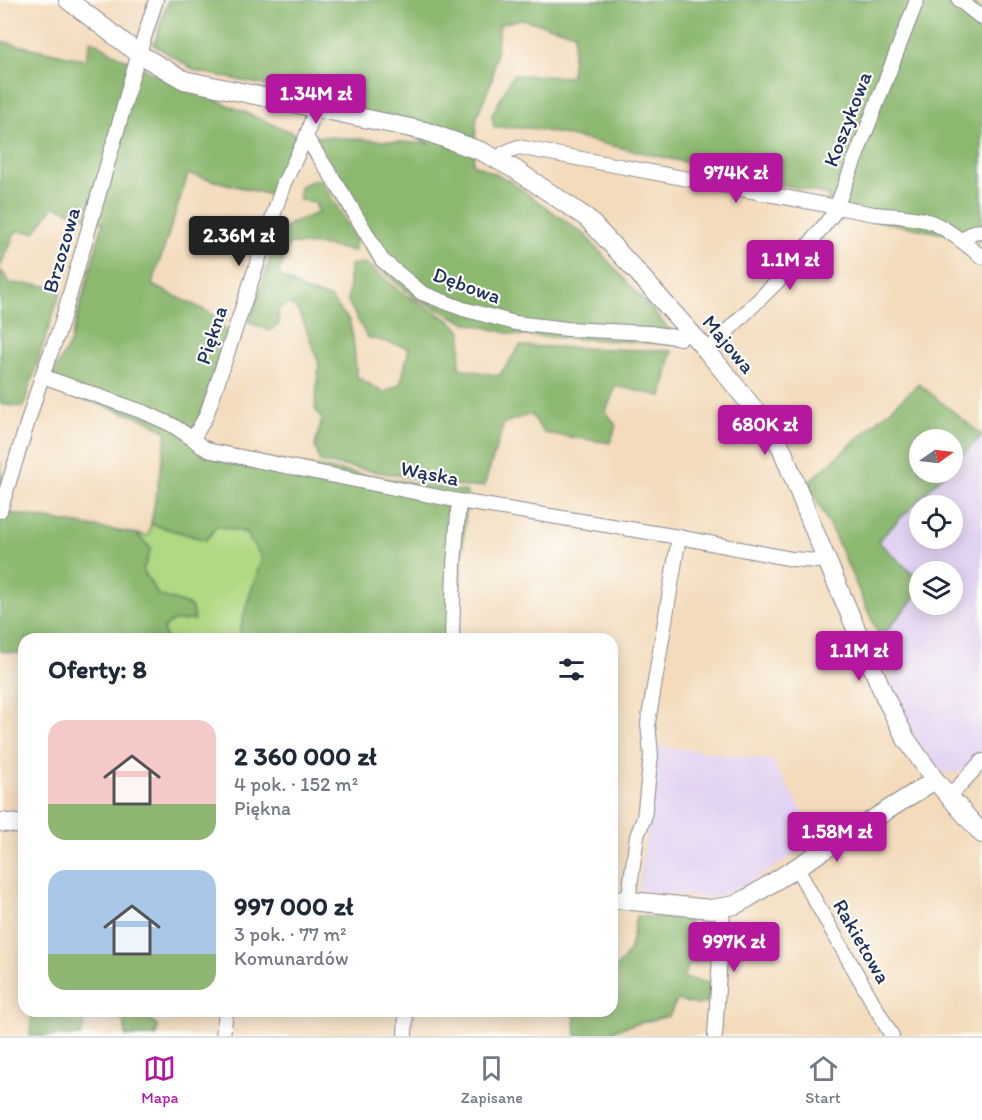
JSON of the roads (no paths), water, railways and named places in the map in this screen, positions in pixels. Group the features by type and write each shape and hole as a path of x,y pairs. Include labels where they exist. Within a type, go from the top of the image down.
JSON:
{"street":[{"name":"Majowa","path":"68,0 140,54 184,80 425,131 483,152 516,170 587,218 707,351 754,409 781,447 885,698 906,739 935,780 982,834"},
{"name":"Brzozowa","path":"0,511 42,376 60,328 156,0"},
{"name":"Koszykowa","path":"707,351 788,271 834,213 917,0"},
{"path":"959,0 982,18"},
{"name":"Piękna","path":"193,439 206,416 284,183 306,137 316,107"},
{"name":"Dębowa","path":"306,137 382,260 422,293 463,309 515,323 567,329 650,333 681,338 689,331"},
{"path":"499,162 504,153 518,147 874,214 932,222 982,257"},
{"path":"962,241 973,232 982,231"},
{"name":"Wąska","path":"42,376 146,412 172,425 211,451 459,501 679,537 806,561 826,559"},
{"path":"452,633 459,501"},
{"path":"679,537 648,723 651,755 644,818 620,900 701,908 723,908 735,905 935,780"},
{"path":"950,797 982,761"},
{"path":"0,822 18,824"},
{"name":"Rakietowa","path":"796,867 892,1036"},
{"path":"715,1036 723,908"},
{"path":"223,1036 225,1017"},
{"path":"405,1036 406,1017"}]}
